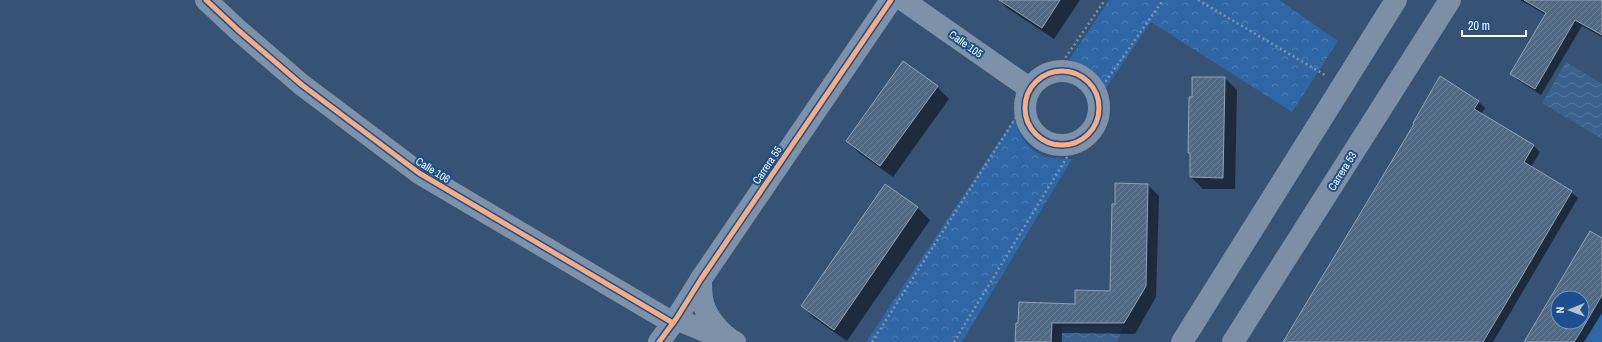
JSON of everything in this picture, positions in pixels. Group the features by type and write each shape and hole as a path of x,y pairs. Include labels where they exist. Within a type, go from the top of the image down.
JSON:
{"main road":[{"path":"1182,342 1396,0"},
{"name":"Carrera 53","path":"1233,342 1450,0"}],"street":[{"name":"Calle 106","path":"206,0 238,30 302,85 419,173 675,321 734,342"},
{"name":"Carrera 55","path":"660,342 701,279 891,0"},
{"name":"Calle 105","path":"903,0 1027,96"},
{"path":"1057,70 1074,72 1088,80 1097,94 1100,109 1096,124 1087,136 1075,144 1056,146 1039,138 1027,123 1027,96 1041,76 1057,70"},
{"name":"Calle 106","path":"701,279 702,300 711,321 727,338 734,342"}],"path":[{"path":"1057,70 1105,0"},
{"path":"1097,94 1163,0"},
{"path":"1198,0 1342,86"},
{"path":"872,342 1027,96"},
{"path":"954,342 1075,144"}],"green space":[{"path":"1109,0 1279,0 1338,41 1292,112 1151,22 1106,88 1091,70 1082,64 1069,60"},
{"path":"1014,119 1024,141 1032,150 1050,158 1072,159 962,342 866,342"},
{"path":"1602,312 1602,342 1584,342"}],"water":[{"path":"1566,62 1602,84 1602,139 1542,103"},
{"path":"1062,327 1123,327 1117,342 1061,342"}],"building":[{"path":"999,0 1060,0 1042,28"},
{"path":"1524,0 1602,0 1602,35 1575,20 1535,89 1510,74 1546,13"},
{"path":"903,61 938,86 880,166 846,141"},
{"path":"1440,76 1479,101 1474,109 1534,145 1524,162 1572,191 1512,293 1483,342 1283,342 1414,124 1413,123"},
{"path":"1192,77 1225,77 1223,178 1190,177 1190,153 1188,153 1189,97 1192,97"},
{"path":"1115,183 1148,184 1146,286 1124,323 1052,323 1051,342 1015,342 1019,302 1075,304 1075,290 1110,291 1112,204 1115,204"},
{"path":"885,184 918,207 834,330 801,306"},
{"path":"1590,231 1602,238 1602,295 1590,316 1590,290 1555,290"},
{"path":"1550,298 1550,330 1582,330 1574,342 1524,342"}],"cycle path":[{"path":"206,0 238,30 302,85 419,173 673,323"},
{"path":"659,342 891,0"},
{"path":"1055,71 1069,71 1083,77 1093,87 1099,101 1099,108 1097,122 1093,129 1083,139 1069,145 1055,145 1041,139 1031,129 1025,115 1025,101 1031,87 1041,77 1055,71"}]}
